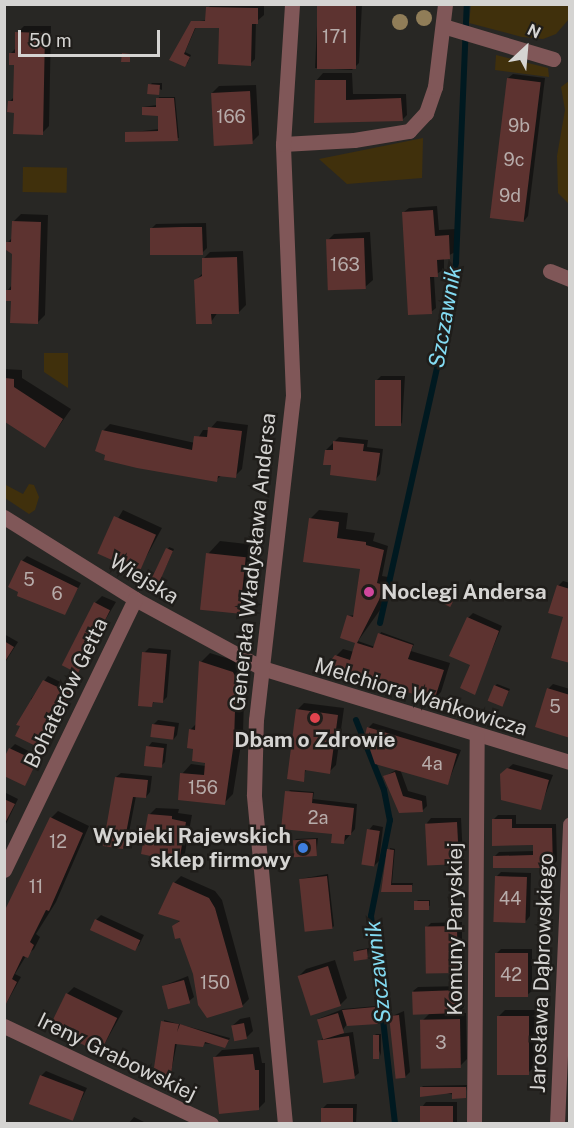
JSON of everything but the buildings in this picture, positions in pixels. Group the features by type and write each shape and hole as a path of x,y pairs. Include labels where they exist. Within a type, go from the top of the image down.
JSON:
{"street":[{"name":"Generała Władysława Andersa","path":"285,1124 254,794 262,668 293,395 283,144 292,4"},
{"path":"283,144 344,141 409,131 426,113 435,87 450,28 446,4"},
{"path":"450,28 553,58"},
{"path":"550,271 570,279"},
{"name":"Wiejska","path":"6,521 135,599 262,668"},
{"name":"Bohaterów Getta","path":"4,870 135,599"},
{"name":"Melchiora Wańkowicza","path":"262,668 570,762"},
{"name":"Komuny Paryskiej","path":"474,1124 477,735"},
{"name":"Jarosława Dąbrowskiego","path":"557,1124 570,824"},
{"name":"Ireny Grabowskiej","path":"4,1026 194,1121 211,1124"}],"shaded area":[{"path":"471,5 569,5 569,19 556,34 543,39 522,37 469,23"},
{"path":"496,55 548,68 549,77 495,70"},
{"path":"569,81 569,204 558,193 557,156 565,110 561,87"},
{"path":"423,138 422,178 347,184 319,159"},
{"path":"23,167 67,168 67,193 23,192"},
{"path":"44,353 68,353 68,388 44,372"},
{"path":"4,484 23,494 29,484 34,485 39,497 35,510 29,514 5,498"}],"waterway":[{"name":"Szczawnik","path":"380,623 447,324 456,262 467,4"},
{"name":"Szczawnik","path":"356,720 384,790 390,820 371,916 395,1124"}],"place":[{"name":"Noclegi Andersa","path":"369,592"},
{"name":"Dbam o Zdrowie","path":"315,718"},
{"name":"Wypieki Rajewskich sklep firmowy","path":"303,848"}]}
